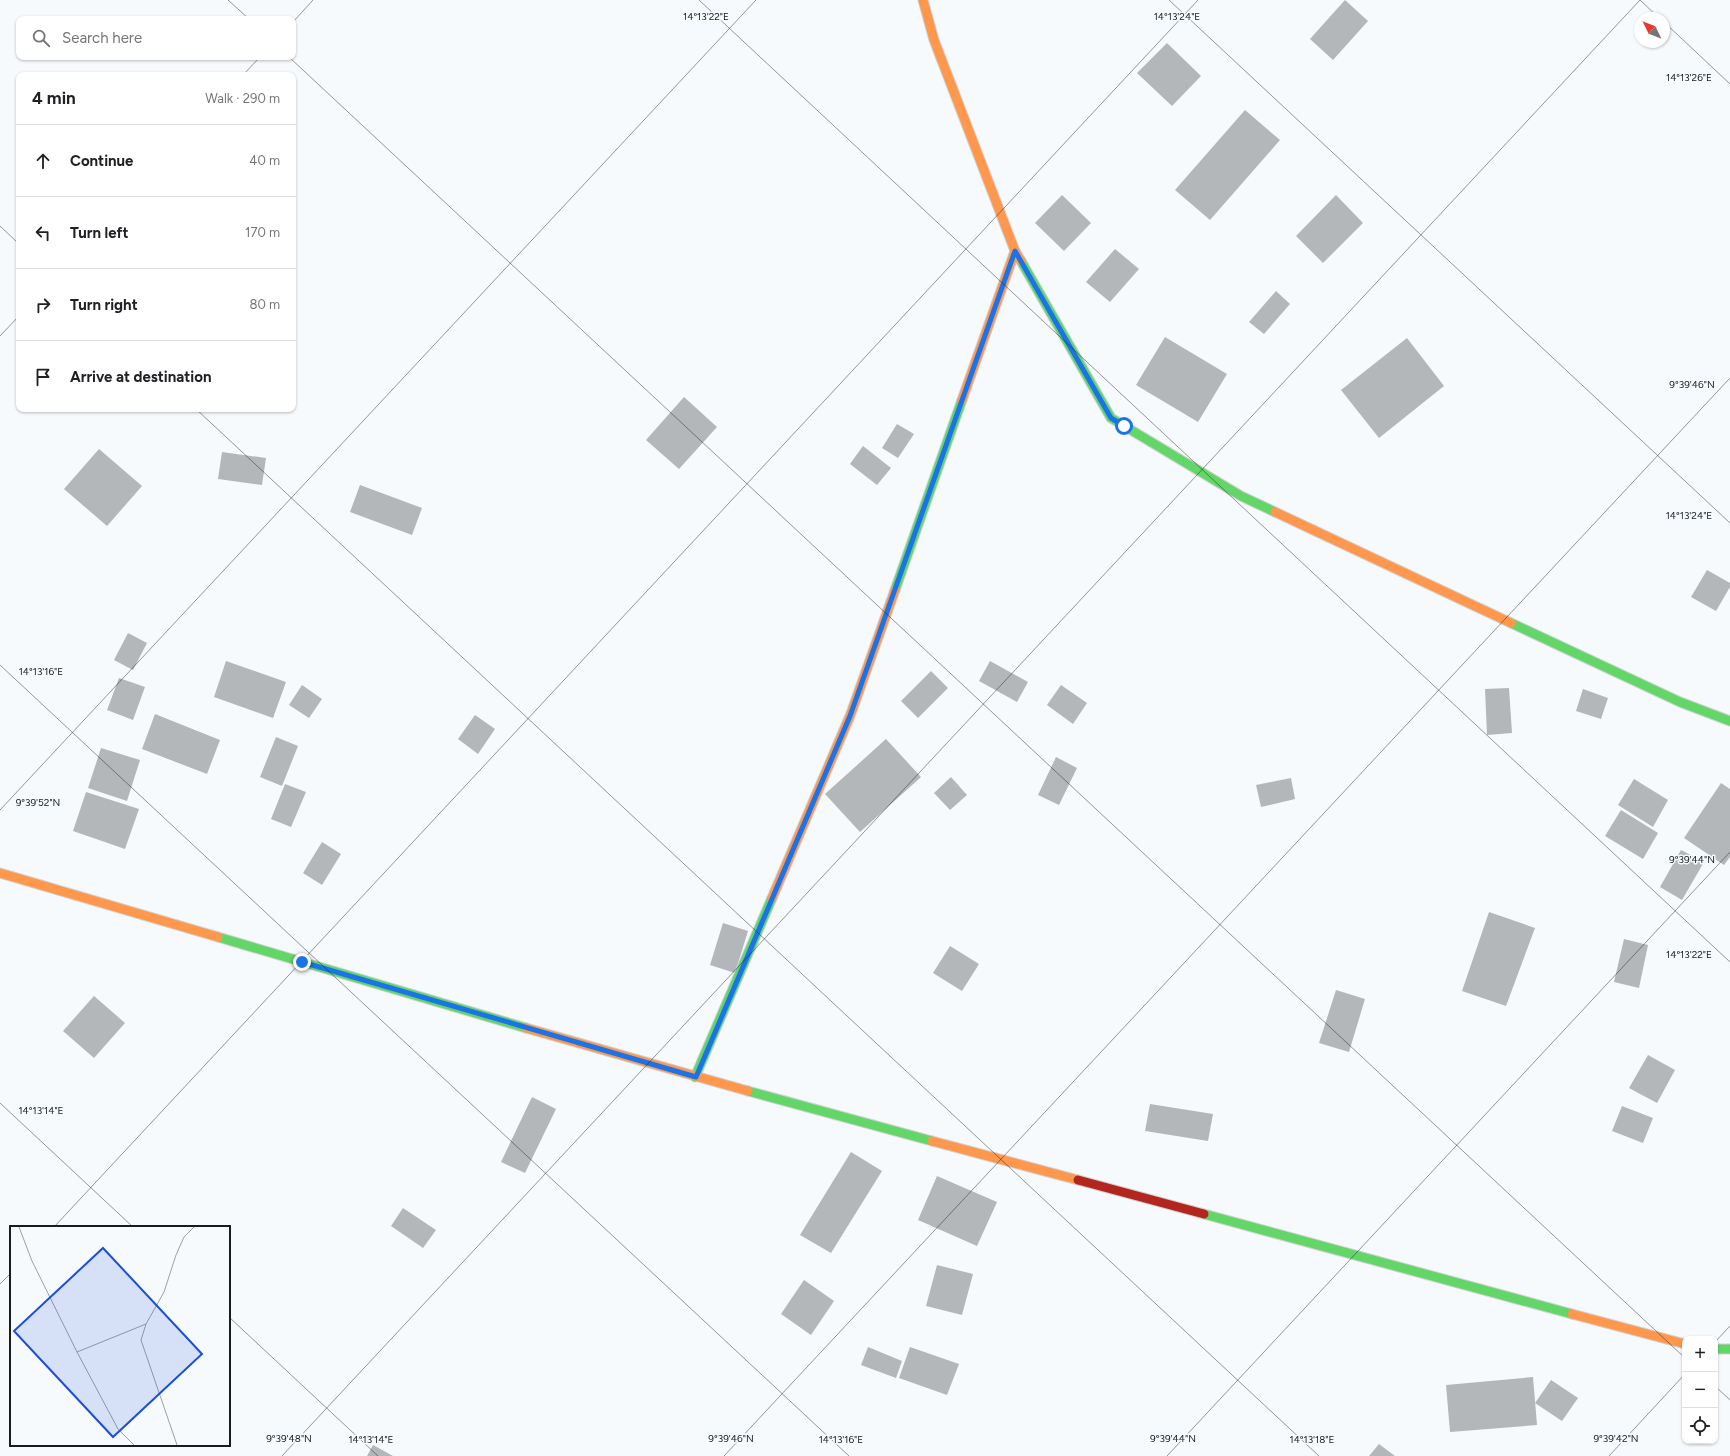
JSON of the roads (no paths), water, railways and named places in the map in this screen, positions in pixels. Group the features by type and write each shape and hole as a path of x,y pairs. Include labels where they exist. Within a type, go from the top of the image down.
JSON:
{"street":[{"path":"922,0 934,40 1015,251 1111,418 1241,496 1680,702 1730,721"},
{"path":"696,1077 850,716 1015,251"},
{"path":"0,872 696,1077 1682,1343"},
{"path":"1718,1349 1730,1349"}]}
